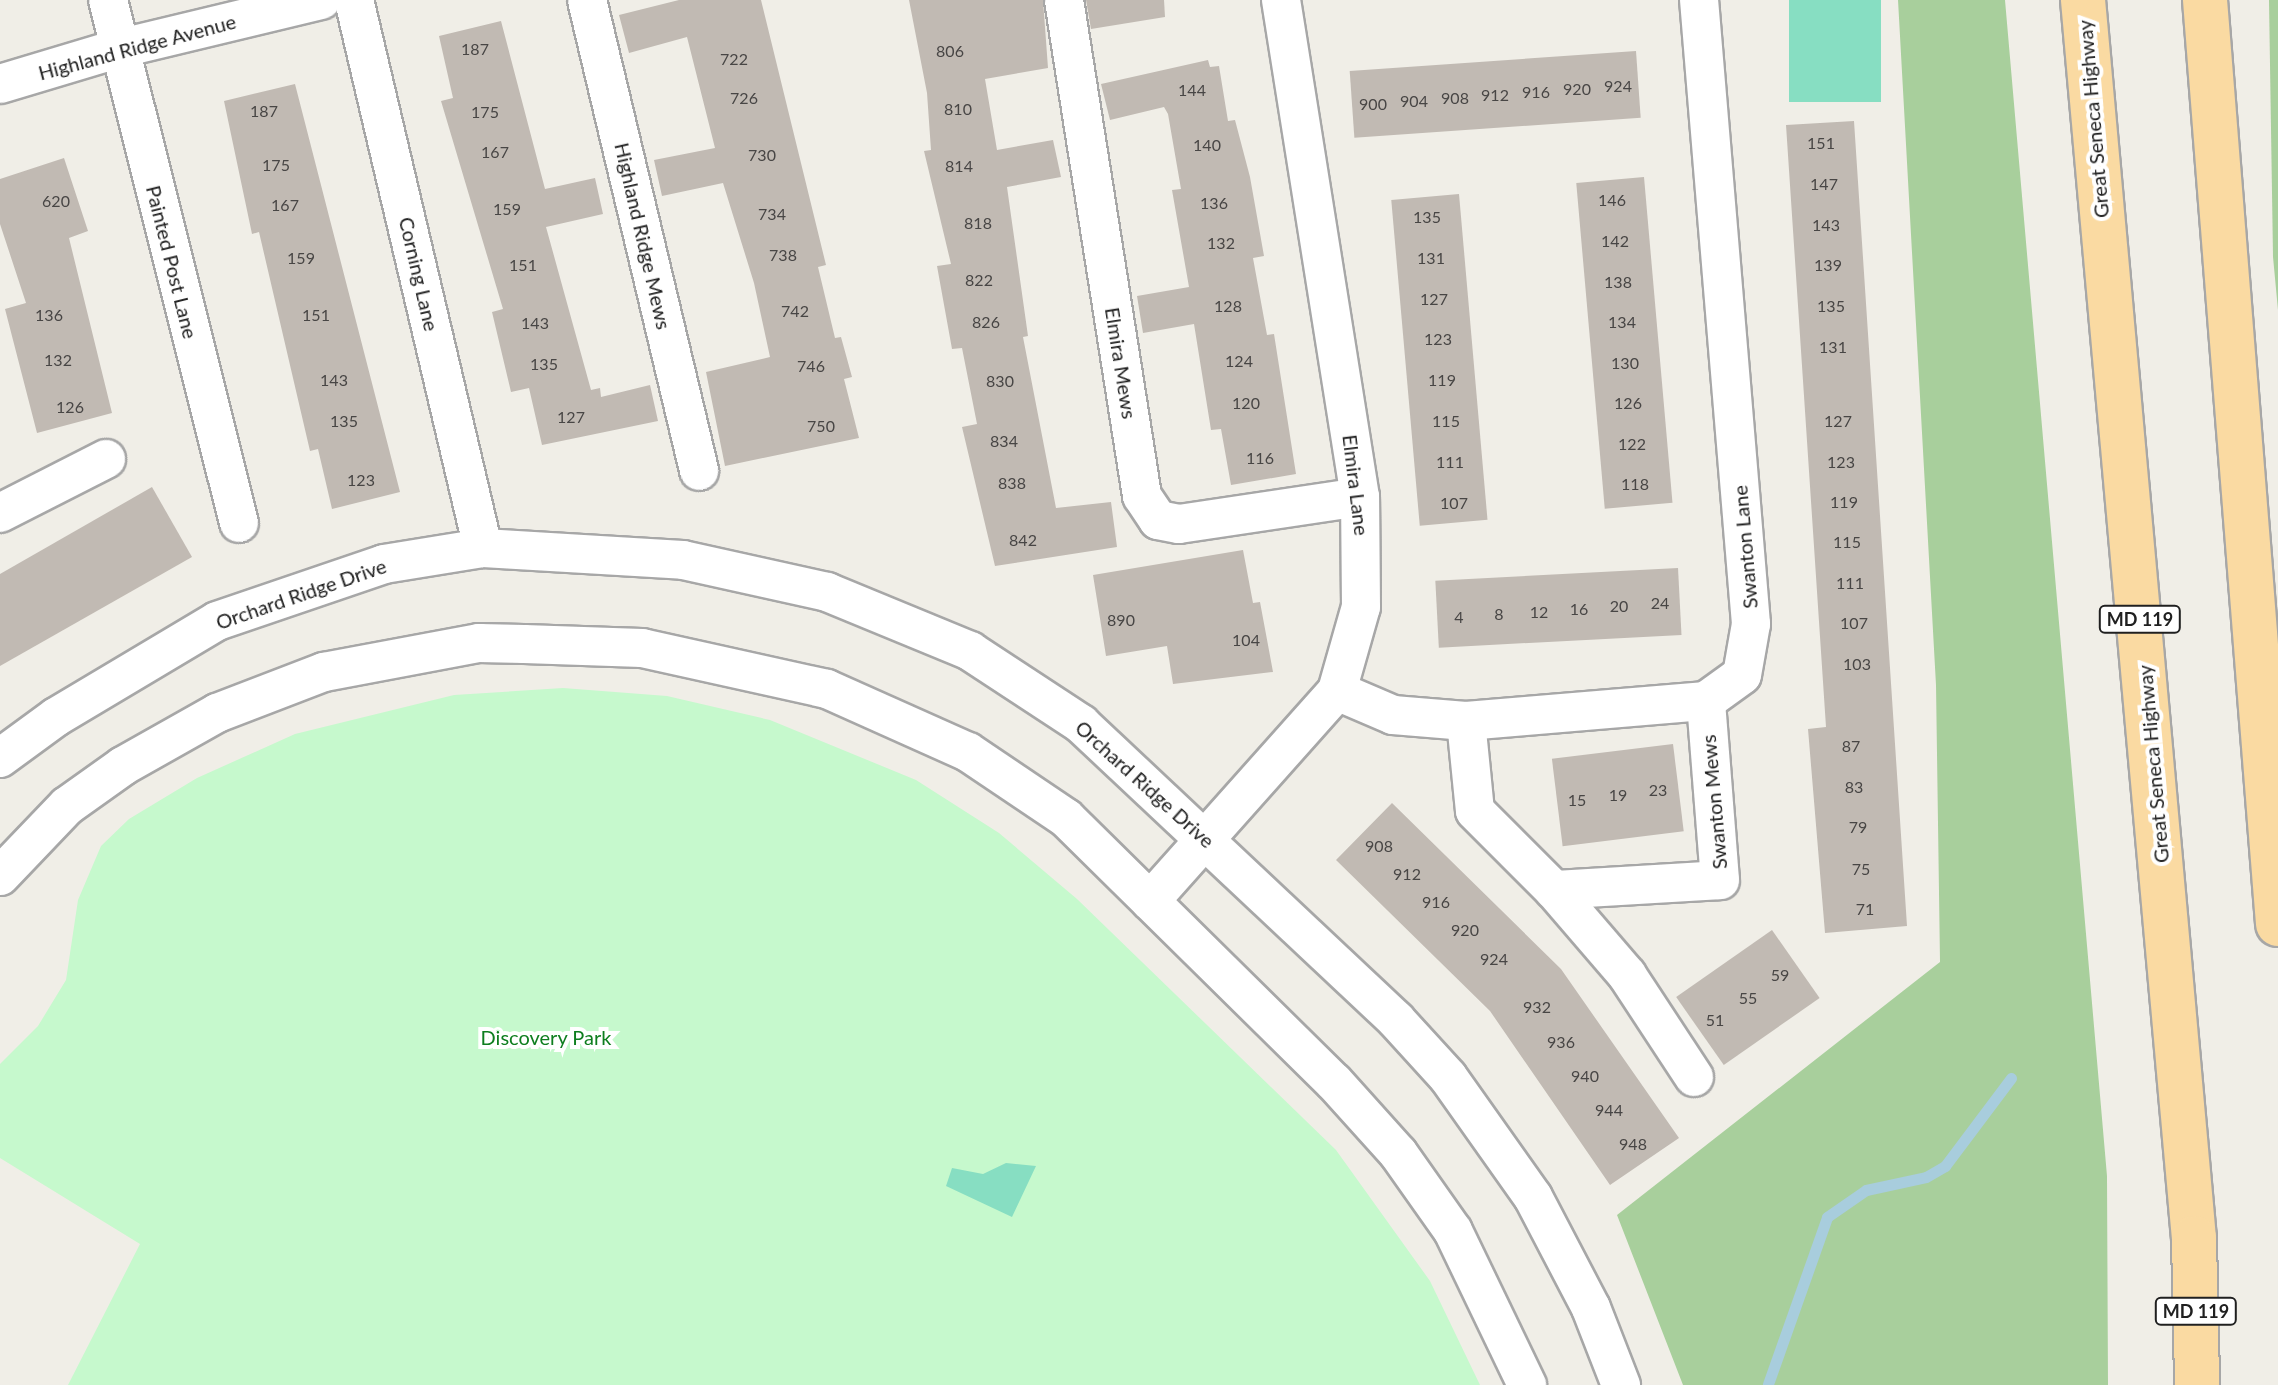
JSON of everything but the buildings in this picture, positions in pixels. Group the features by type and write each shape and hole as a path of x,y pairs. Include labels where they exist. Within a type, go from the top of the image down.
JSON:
{"main road":[{"name":"Great Seneca Highway","path":"2083,0 2193,1222 2197,1385"},
{"path":"2205,0 2278,924"}],"street":[{"name":"Painted Post Lane","path":"108,0 117,49 239,523"},
{"name":"Highland Ridge Avenue","path":"0,84 117,49 321,0"},
{"name":"Corning Lane","path":"354,0 483,548"},
{"name":"Highland Ridge Mews","path":"587,0 699,471"},
{"name":"Elmira Mews","path":"1064,0 1142,496 1158,520 1179,524 1360,497"},
{"name":"Elmira Lane","path":"1150,901 1207,841 1337,691 1361,607 1360,497 1281,0"},
{"name":"Swanton Lane","path":"1699,0 1751,624 1742,675 1706,701"},
{"path":"0,513 106,459"},
{"name":"Orchard Ridge Drive","path":"0,758 56,717 217,621 384,564 483,548 683,560 827,592 982,659 1081,724 1396,1020 1495,1139 1564,1252 1621,1385"},
{"path":"0,876 67,806 217,713 324,672 479,643 642,648 827,689 968,752 1066,818 1334,1082 1398,1153 1453,1231 1527,1385"},
{"path":"1337,691 1393,715 1466,721 1706,701"},
{"name":"Swanton Mews","path":"1554,890 1720,880 1706,701"},
{"path":"1466,721 1475,811 1554,890 1627,975 1694,1077"}],"green space":[{"path":"1789,0 1881,0 1881,102 1789,102"},
{"path":"1898,0 2005,0 2107,1176 2108,1385 1683,1385 1617,1215 1940,962 1936,685"},
{"path":"2269,0 2278,0 2278,310 2273,257"},
{"name":"Discovery Park","path":"563,688 667,696 770,720 916,780 999,833 1077,899 1336,1150 1430,1281 1480,1385 68,1385 140,1244 0,1158 0,1064 38,1026 66,980 78,900 101,846 129,819 197,778 295,734 454,695"},
{"path":"1006,1163 1036,1166 1012,1217 946,1186 952,1168 983,1174"}],"waterway":[{"path":"1768,1384 1827,1217 1866,1190 1926,1177 1945,1166 2011,1078"}]}
